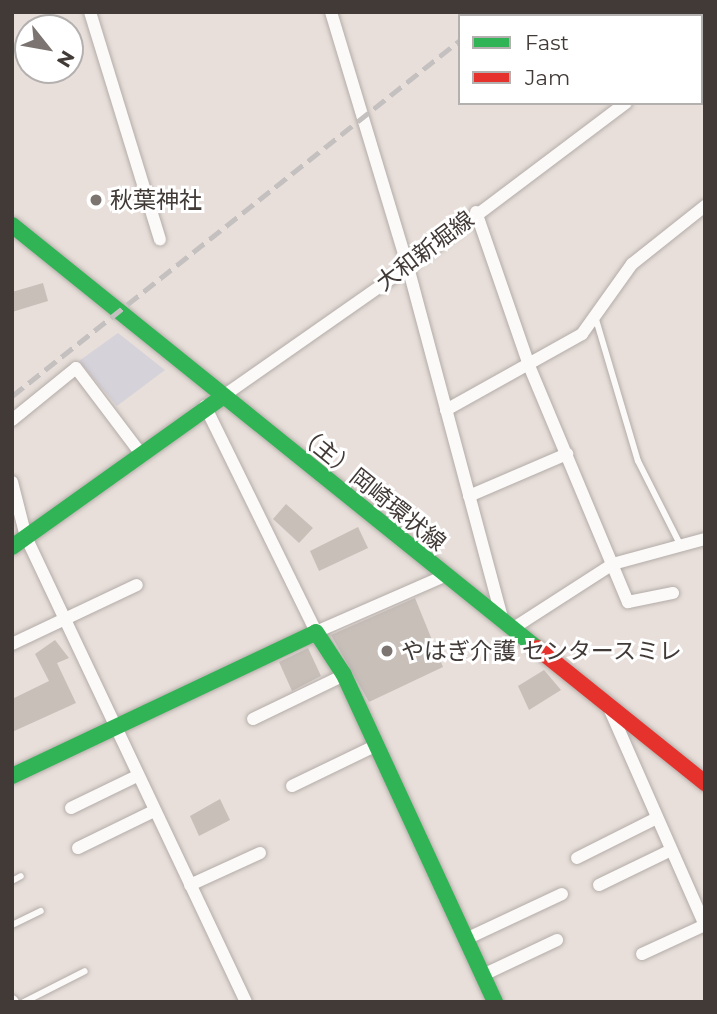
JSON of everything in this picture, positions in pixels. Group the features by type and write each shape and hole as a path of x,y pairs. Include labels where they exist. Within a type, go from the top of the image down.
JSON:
{"street":[{"path":"90,12 160,239"},
{"path":"331,12 408,267 469,496 507,625 613,564 705,539"},
{"name":"大和新堀線","path":"222,397 408,267 477,212 623,105"},
{"path":"446,410 530,368 582,334 632,264 705,206"},
{"path":"477,212 530,368 628,602 673,593"},
{"name":"（主）岡崎環状線","path":"12,225 444,576 605,701 705,783"},
{"path":"12,420 76,368 141,454"},
{"path":"12,547 205,406 222,397"},
{"path":"205,406 316,632 344,675 495,1002"},
{"path":"469,496 567,454"},
{"path":"12,482 26,537 242,1000"},
{"path":"12,776 116,730 316,632 444,576"},
{"path":"12,644 137,584"},
{"path":"253,719 344,675"},
{"path":"605,701 705,925 642,954"},
{"path":"292,786 377,745"},
{"path":"71,808 137,776"},
{"path":"78,848 154,811"},
{"path":"577,858 657,818"},
{"path":"599,885 671,850"},
{"path":"190,885 260,853"},
{"path":"467,939 562,894"},
{"path":"483,975 557,940"}],"lane":[{"path":"595,315 638,461 681,545"},
{"path":"12,881 21,876"},
{"path":"12,925 41,911"},
{"path":"24,1002 85,971"}],"shaded area":[{"path":"118,333 165,370 117,406 79,361"}],"building":[{"path":"43,283 48,301 12,312 12,292"},
{"path":"286,504 313,528 299,543 273,519"},
{"path":"358,527 368,548 319,571 310,551"},
{"name":"やはぎ介護 センタースミレ","path":"415,598 443,667 369,702 331,635"},
{"path":"55,640 69,658 57,663 76,703 12,732 12,699 49,681 35,654"},
{"path":"308,648 321,676 292,691 279,662"},
{"path":"544,670 561,690 529,710 518,686"},
{"path":"220,799 230,820 199,836 190,816"}],"railway":[{"path":"12,396 458,42"}],"traffic: fast":[{"path":"12,225 537,648"},
{"path":"12,547 222,397"},
{"path":"12,776 316,632 344,675 495,1002"}],"traffic: jam":[{"path":"537,648 705,783"}],"place":[{"name":"秋葉神社","path":"96,200"},
{"name":"やはぎ介護 センタースミレ","path":"387,651"}]}
